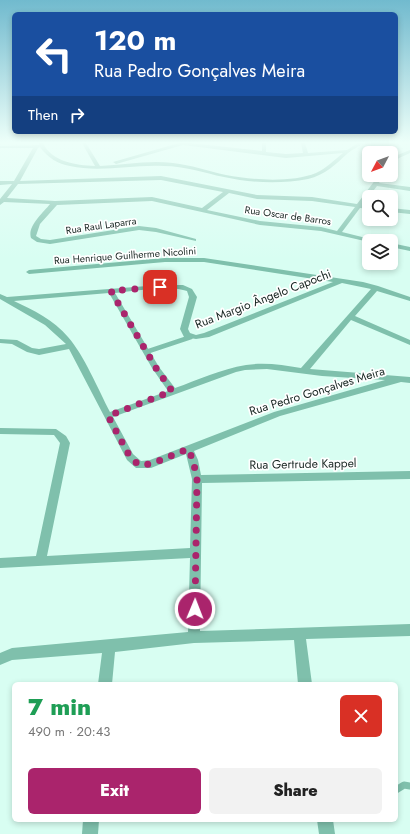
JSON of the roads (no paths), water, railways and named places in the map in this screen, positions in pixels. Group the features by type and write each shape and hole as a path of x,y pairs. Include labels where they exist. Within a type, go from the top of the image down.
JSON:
{"street":[{"path":"0,182 47,182"},
{"path":"181,182 257,197 312,199 362,206"},
{"path":"2,202 16,183"},
{"path":"339,232 376,184 410,189"},
{"path":"203,210 228,191"},
{"name":"Rua Oscar de Barros","path":"2,202 55,203 152,200 260,223 306,227 339,232 362,238"},
{"name":"Rua Raul Laparra","path":"55,203 35,226 32,233 35,239 39,241 50,242 140,228 156,230 194,240"},
{"path":"398,211 410,212"},
{"path":"398,246 410,249"},
{"name":"Rua Henrique Guilherme Nicolini","path":"29,272 192,259 341,280 376,287 410,299"},
{"name":"Rua Margio Ângelo Capochi","path":"3,297 175,287 187,288 190,290 193,297 184,329 185,333 191,337 206,335 341,280"},
{"path":"303,371 376,287"},
{"path":"111,291 146,352 172,391"},
{"name":"Rua Pedro Gonçalves Meira","path":"3,297 55,327 63,335 71,346 130,457 139,465 151,464 277,414 400,379"},
{"path":"350,317 410,343"},
{"path":"0,341 14,342 30,350 39,352 71,346"},
{"path":"108,416 172,391 250,366 261,365 303,371 410,380"},
{"path":"0,431 56,432 64,438 65,443 40,562"},
{"path":"188,449 193,460 197,479 194,637"},
{"name":"Rua Gertrude Kappel","path":"197,479 410,475"},
{"path":"0,563 40,562 196,552"},
{"path":"0,659 12,654 194,637 410,630"},
{"path":"298,634 305,682"},
{"path":"105,682 109,646"},
{"path":"90,834 91,822"},
{"path":"325,822 327,834"}],"lane":[{"path":"146,352 191,337"},
{"path":"398,789 404,785 410,786"}]}
